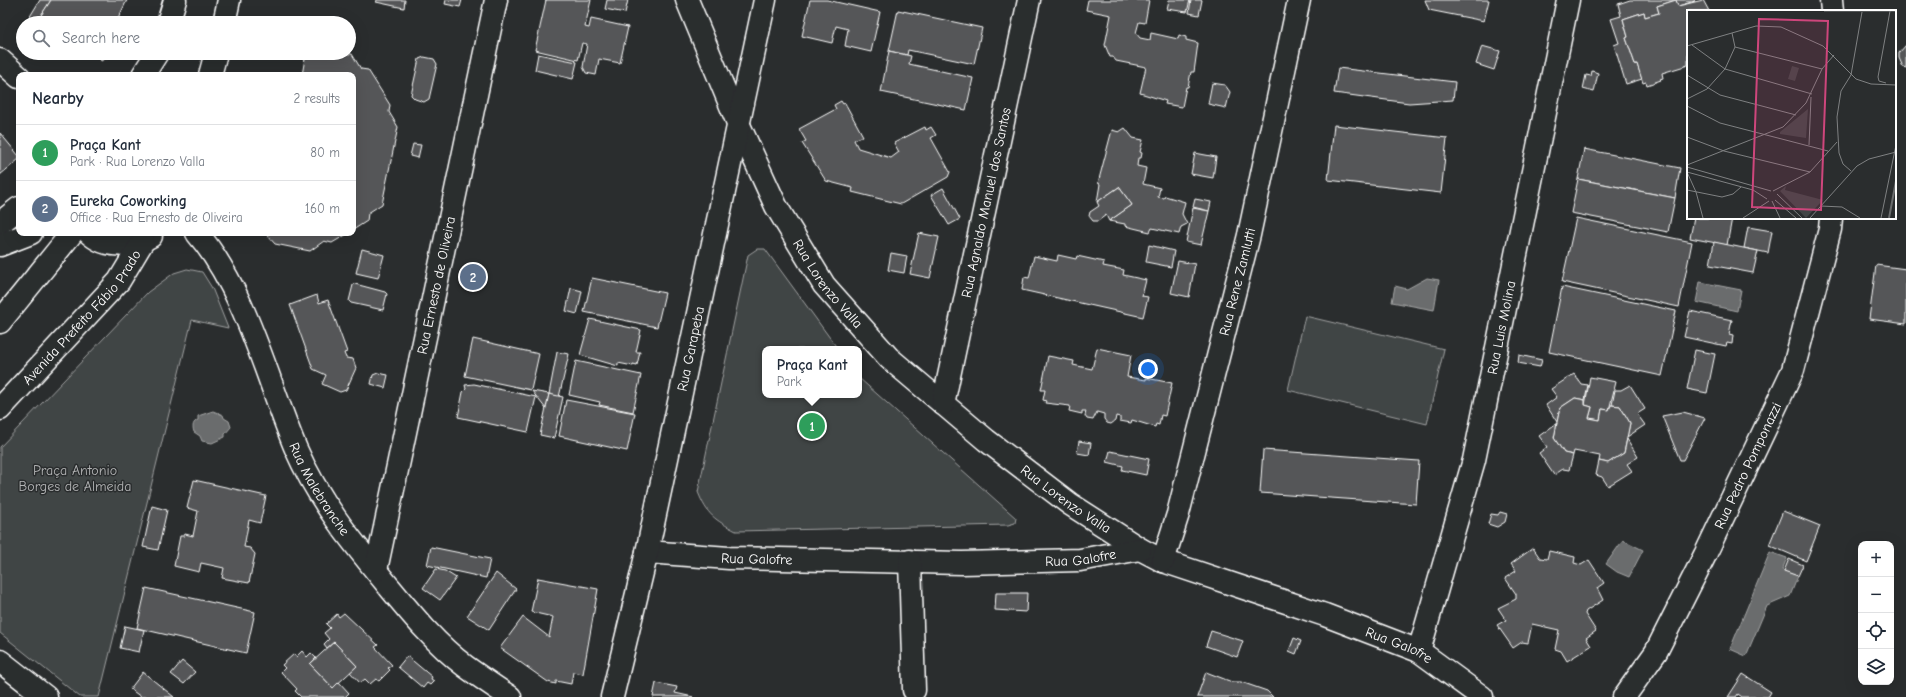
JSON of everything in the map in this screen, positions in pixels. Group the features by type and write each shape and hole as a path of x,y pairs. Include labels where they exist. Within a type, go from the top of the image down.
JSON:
{"street":[{"path":"170,16 175,0"},
{"path":"226,16 229,0"},
{"name":"Rua Ernesto de Oliveira","path":"376,570 496,0"},
{"name":"Rua Lorenzo Valla","path":"687,0 738,123 776,206 824,285 889,358 986,440 1070,504 1140,549"},
{"name":"Rua Garapeba","path":"612,697 646,552 765,0"},
{"name":"Rua Agnaldo Manuel dos Santos","path":"943,404 1029,0"},
{"name":"Rua Rene Zamlutti","path":"1163,561 1178,514 1249,235 1300,0"},
{"name":"Rua Luis Molina","path":"1419,651 1474,460 1568,0"},
{"path":"1831,0 1832,10"},
{"path":"0,60 16,74"},
{"path":"145,72 153,60"},
{"path":"211,72 214,60"},
{"path":"0,223 16,210"},
{"name":"Rua Pedro Pomponazzi","path":"1624,697 1656,652 1705,555 1793,370 1830,229 1831,219"},
{"path":"0,245 23,236"},
{"path":"0,322 70,236"},
{"path":"95,236 109,243 129,244 149,237"},
{"name":"Rua Malebranche","path":"200,236 211,248 229,280 256,344 296,449 316,491 334,518 420,624 464,666 510,697"},
{"name":"Avenida Prefeito Fábio Prado","path":"0,409 119,281 149,237"},
{"name":"Rua Galofre","path":"646,552 728,558 962,563 1080,560 1140,549 1163,561 1326,615 1419,651 1482,697"},
{"path":"910,561 914,690"},
{"path":"0,661 42,696"}],"green space":[{"path":"757,249 765,249 836,346 762,346 762,398 862,398 862,381 1016,518 1015,523 1008,525 736,531 722,524 708,512 698,492 748,255"},
{"name":"Praça Antonio Borges de Almeida","path":"187,269 202,272 212,288 228,328 192,320 99,697 80,697 0,633 0,447 148,292 174,273"},
{"path":"1305,316 1444,349 1427,424 1288,390"}],"shaded area":[{"path":"1427,278 1439,280 1434,310 1392,302 1395,286 1407,289"},
{"path":"1700,282 1741,290 1737,311 1696,302"},
{"path":"213,411 223,415 224,418 229,421 231,427 225,434 225,437 212,443 202,441 200,436 194,432 193,426 198,420 198,416"},
{"path":"1623,540 1643,550 1629,577 1617,572 1606,564"},
{"path":"1770,552 1787,558 1782,570 1798,576 1790,596 1767,606 1746,656 1730,649"}],"building":[{"path":"40,0 51,0 41,16 30,16"},
{"path":"51,0 127,0 119,16 41,16"},
{"path":"377,0 405,0 404,8 376,2"},
{"path":"446,0 462,0 460,7 445,4"},
{"path":"546,0 591,0 585,27 589,28 591,19 628,27 620,63 599,59 596,75 586,73 583,67 587,44 582,43 578,60 535,50"},
{"path":"607,0 628,0 625,13 605,9"},
{"path":"810,0 827,0 880,12 871,52 845,46 848,29 836,26 832,43 802,36"},
{"path":"1088,0 1149,0 1145,23 1139,22 1136,33 1140,38 1150,40 1151,33 1178,39 1179,35 1186,37 1186,40 1198,43 1194,72 1191,72 1182,107 1165,104 1166,101 1140,93 1146,67 1116,61 1113,57 1110,57 1105,45 1111,15 1086,10"},
{"path":"1169,0 1190,0 1187,12 1167,9"},
{"path":"1191,0 1202,0 1199,15 1189,13"},
{"path":"1425,0 1489,0 1484,21 1429,10"},
{"path":"1630,0 1676,0 1657,6 1659,13 1645,17 1644,12 1623,19 1628,37 1626,38 1642,79 1626,84 1614,45 1619,43 1611,19 1621,16 1618,4"},
{"path":"1676,0 1694,0 1695,1 1678,6"},
{"path":"1676,0 1678,6 1703,0 1708,10 1687,10 1687,65 1662,73 1663,78 1660,79 1661,80 1647,85 1646,82 1643,83 1637,64 1635,64 1626,38 1628,37 1623,19 1644,12 1645,17 1659,13 1657,6"},
{"path":"898,10 982,28 974,64 908,50 907,55 889,51"},
{"path":"1906,45 1906,68 1903,67 1899,58 1899,53"},
{"path":"1482,46 1500,51 1494,70 1476,64"},
{"path":"889,51 911,56 909,64 973,78 966,110 881,92"},
{"path":"538,54 577,62 573,79 535,70"},
{"path":"424,57 434,59 437,64 429,99 424,102 415,99 411,95 419,59"},
{"path":"305,60 356,60 361,69 368,70 390,105 389,112 398,127 382,204 368,213 367,221 356,228 356,72 303,72"},
{"path":"1338,68 1455,82 1453,100 1409,103 1334,93"},
{"path":"1592,71 1598,73 1594,92 1583,89 1586,75 1591,76"},
{"path":"1212,83 1225,85 1230,92 1226,108 1208,104"},
{"path":"841,101 843,104 845,103 863,136 854,140 858,148 891,158 899,152 894,143 925,127 926,130 931,127 936,135 931,138 950,172 948,177 901,204 852,192 853,188 826,181 802,143 806,141 799,129 836,109 834,105"},
{"path":"1334,125 1447,138 1441,193 1328,180"},
{"path":"1125,128 1133,138 1143,140 1140,152 1142,153 1141,158 1138,158 1137,166 1146,168 1143,184 1160,188 1158,197 1164,198 1165,196 1185,202 1182,214 1187,224 1181,227 1179,234 1152,228 1150,232 1125,226 1125,224 1109,221 1132,205 1119,187 1097,202 1100,184 1098,183 1112,130 1119,132"},
{"path":"0,133 16,152 16,162 0,175"},
{"path":"413,144 421,145 418,158 410,156"},
{"path":"1584,149 1680,168 1675,198 1578,179"},
{"path":"1195,153 1216,157 1213,178 1191,174"},
{"path":"1578,179 1675,198 1668,232 1571,213"},
{"path":"1119,187 1132,205 1109,221 1106,215 1098,221 1093,221 1089,216 1090,212 1099,206 1097,202"},
{"path":"943,188 960,219 949,225 931,195"},
{"path":"1195,199 1211,202 1209,211 1193,207"},
{"path":"1193,208 1209,211 1201,245 1186,242"},
{"path":"1576,218 1692,242 1679,307 1562,282"},
{"path":"1694,219 1732,219 1727,245 1690,238"},
{"path":"1748,227 1772,231 1768,253 1744,248"},
{"path":"919,233 939,237 930,278 910,274"},
{"path":"268,236 344,236 332,243 324,241 310,251 275,244"},
{"path":"1714,242 1758,251 1753,273 1710,265"},
{"path":"1149,245 1174,251 1171,267 1146,262"},
{"path":"362,249 384,255 378,278 356,273"},
{"path":"891,253 907,256 904,273 888,270"},
{"path":"1058,255 1076,259 1077,256 1104,262 1103,266 1124,270 1123,275 1146,280 1142,296 1148,297 1143,317 1022,290 1024,277 1029,278 1034,256 1057,261"},
{"path":"1178,261 1195,264 1189,297 1171,293"},
{"path":"1876,265 1906,269 1906,324 1869,319"},
{"path":"592,278 665,293 657,327 584,312"},
{"path":"355,284 385,292 387,294 383,310 351,303 349,301 353,285"},
{"path":"1562,287 1676,311 1662,376 1549,352"},
{"path":"571,288 582,291 577,314 566,311"},
{"path":"317,295 319,303 328,300 347,352 344,353 346,358 353,359 356,368 346,390 340,392 322,384 326,375 313,369 290,305"},
{"path":"1690,311 1732,320 1729,334 1733,335 1732,344 1727,343 1726,346 1684,337"},
{"path":"590,319 641,330 636,352 640,352 637,365 633,364 633,366 618,363 618,366 580,355"},
{"path":"473,339 539,354 531,390 465,376"},
{"path":"1097,348 1131,355 1127,377 1146,380 1146,378 1172,383 1165,416 1161,415 1159,425 1156,424 1155,427 1132,420 1131,423 1120,421 1120,417 1116,416 1115,421 1111,424 1107,423 1104,419 1104,414 1097,412 1093,420 1087,419 1085,416 1086,411 1082,411 1082,414 1069,411 1070,406 1045,403 1046,401 1043,400 1045,390 1041,390 1048,356 1074,361 1073,365 1092,369"},
{"path":"1695,350 1715,354 1707,393 1687,389"},
{"path":"557,352 569,354 559,397 549,394"},
{"path":"1519,355 1542,360 1540,367 1518,363"},
{"path":"576,361 641,375 633,412 599,405 600,402 569,395"},
{"path":"378,373 388,375 385,388 371,384 373,375"},
{"path":"1574,374 1581,384 1588,385 1585,400 1575,398 1560,408 1557,422 1546,405 1557,397 1551,389"},
{"path":"1590,377 1616,382 1609,410 1602,409 1600,420 1589,418 1592,407 1585,405"},
{"path":"474,384 536,397 528,432 458,417 463,392 466,389 465,385"},
{"path":"1630,385 1645,409 1637,414 1645,425 1627,437 1630,423 1620,406 1612,405 1615,390 1621,390"},
{"path":"532,391 549,394 546,409"},
{"path":"549,394 563,397 554,438 540,435"},
{"path":"1575,398 1585,400 1585,405 1592,407 1589,418 1600,420 1602,409 1609,410 1611,405 1620,406 1630,423 1624,453 1608,463 1599,461 1600,456 1574,451 1573,455 1564,453 1554,438 1557,422 1560,408"},
{"path":"566,400 635,413 627,451 559,436"},
{"path":"1683,412 1705,418 1683,460 1680,460 1662,416"},
{"path":"1557,423 1554,438 1564,453 1573,455 1569,470 1563,469 1554,475 1539,453 1547,447 1539,436"},
{"path":"1627,439 1638,457 1627,464 1632,471 1608,486 1602,477 1596,475 1599,461 1608,463 1624,453"},
{"path":"1079,441 1091,443 1089,455 1077,453"},
{"path":"1263,450 1419,461 1416,504 1260,493"},
{"path":"1110,451 1149,459 1146,475 1122,470 1123,466 1107,462"},
{"path":"194,480 266,496 260,523 249,520 244,547 250,548 255,554 249,583 222,578 224,568 201,563 199,572 174,566 180,536 184,536 185,534 193,536 198,511 187,508"},
{"path":"152,506 167,510 158,550 143,547"},
{"path":"1783,511 1820,526 1806,561 1769,545"},
{"path":"1500,512 1507,514 1505,522 1497,527 1488,524 1491,514 1498,515"},
{"path":"431,547 490,559 486,578 427,565"},
{"path":"1533,548 1540,558 1547,559 1549,551 1575,557 1574,563 1581,565 1589,560 1604,583 1597,588 1603,600 1586,611 1585,614 1596,631 1586,638 1591,646 1567,661 1561,651 1555,649 1559,630 1532,624 1528,643 1522,642 1513,648 1497,625 1506,620 1498,608 1516,599 1516,594 1505,578 1516,571 1511,564"},
{"path":"1789,559 1803,565 1798,576 1784,571"},
{"path":"436,569 445,571 456,578 440,600 423,588"},
{"path":"496,573 516,589 489,630 467,616"},
{"path":"538,578 598,589 583,674 573,672 571,684 556,681 556,684 548,682 500,648 523,617 549,637 553,617 531,612"},
{"path":"146,588 255,612 246,653 137,628"},
{"path":"996,593 1027,593 1026,612 995,610"},
{"path":"344,613 378,645 375,647 392,665 388,668 390,670 379,681 376,679 370,684 365,679 360,683 350,672 357,666 334,642 327,648 324,644 329,639 324,633 330,628 326,624 337,614 339,617"},
{"path":"125,626 144,630 139,652 120,648"},
{"path":"1211,631 1243,641 1237,657 1206,646"},
{"path":"1294,638 1301,641 1296,654 1289,651"},
{"path":"334,642 357,666 333,688 310,664"},
{"path":"302,651 307,657 311,653 316,658 310,664 333,688 339,682 349,693 345,697 301,697 295,691 297,689 281,672 285,668 282,665 294,654 296,657"},
{"path":"407,656 432,677 431,679 434,681 430,685 427,683 423,688 398,667"},
{"path":"182,661 195,672 184,684 171,674"},
{"path":"143,672 174,697 141,697 130,689"},
{"path":"1206,672 1232,682 1241,682 1267,691 1273,697 1197,697"},
{"path":"1743,674 1771,692 1768,697 1742,697 1738,694 1736,697 1728,697"},
{"path":"656,683 677,687 675,693 693,697 653,697"}],"place":[{"name":"Eureka Coworking","path":"473,277"},
{"name":"Praça Kant","path":"812,426"}]}
